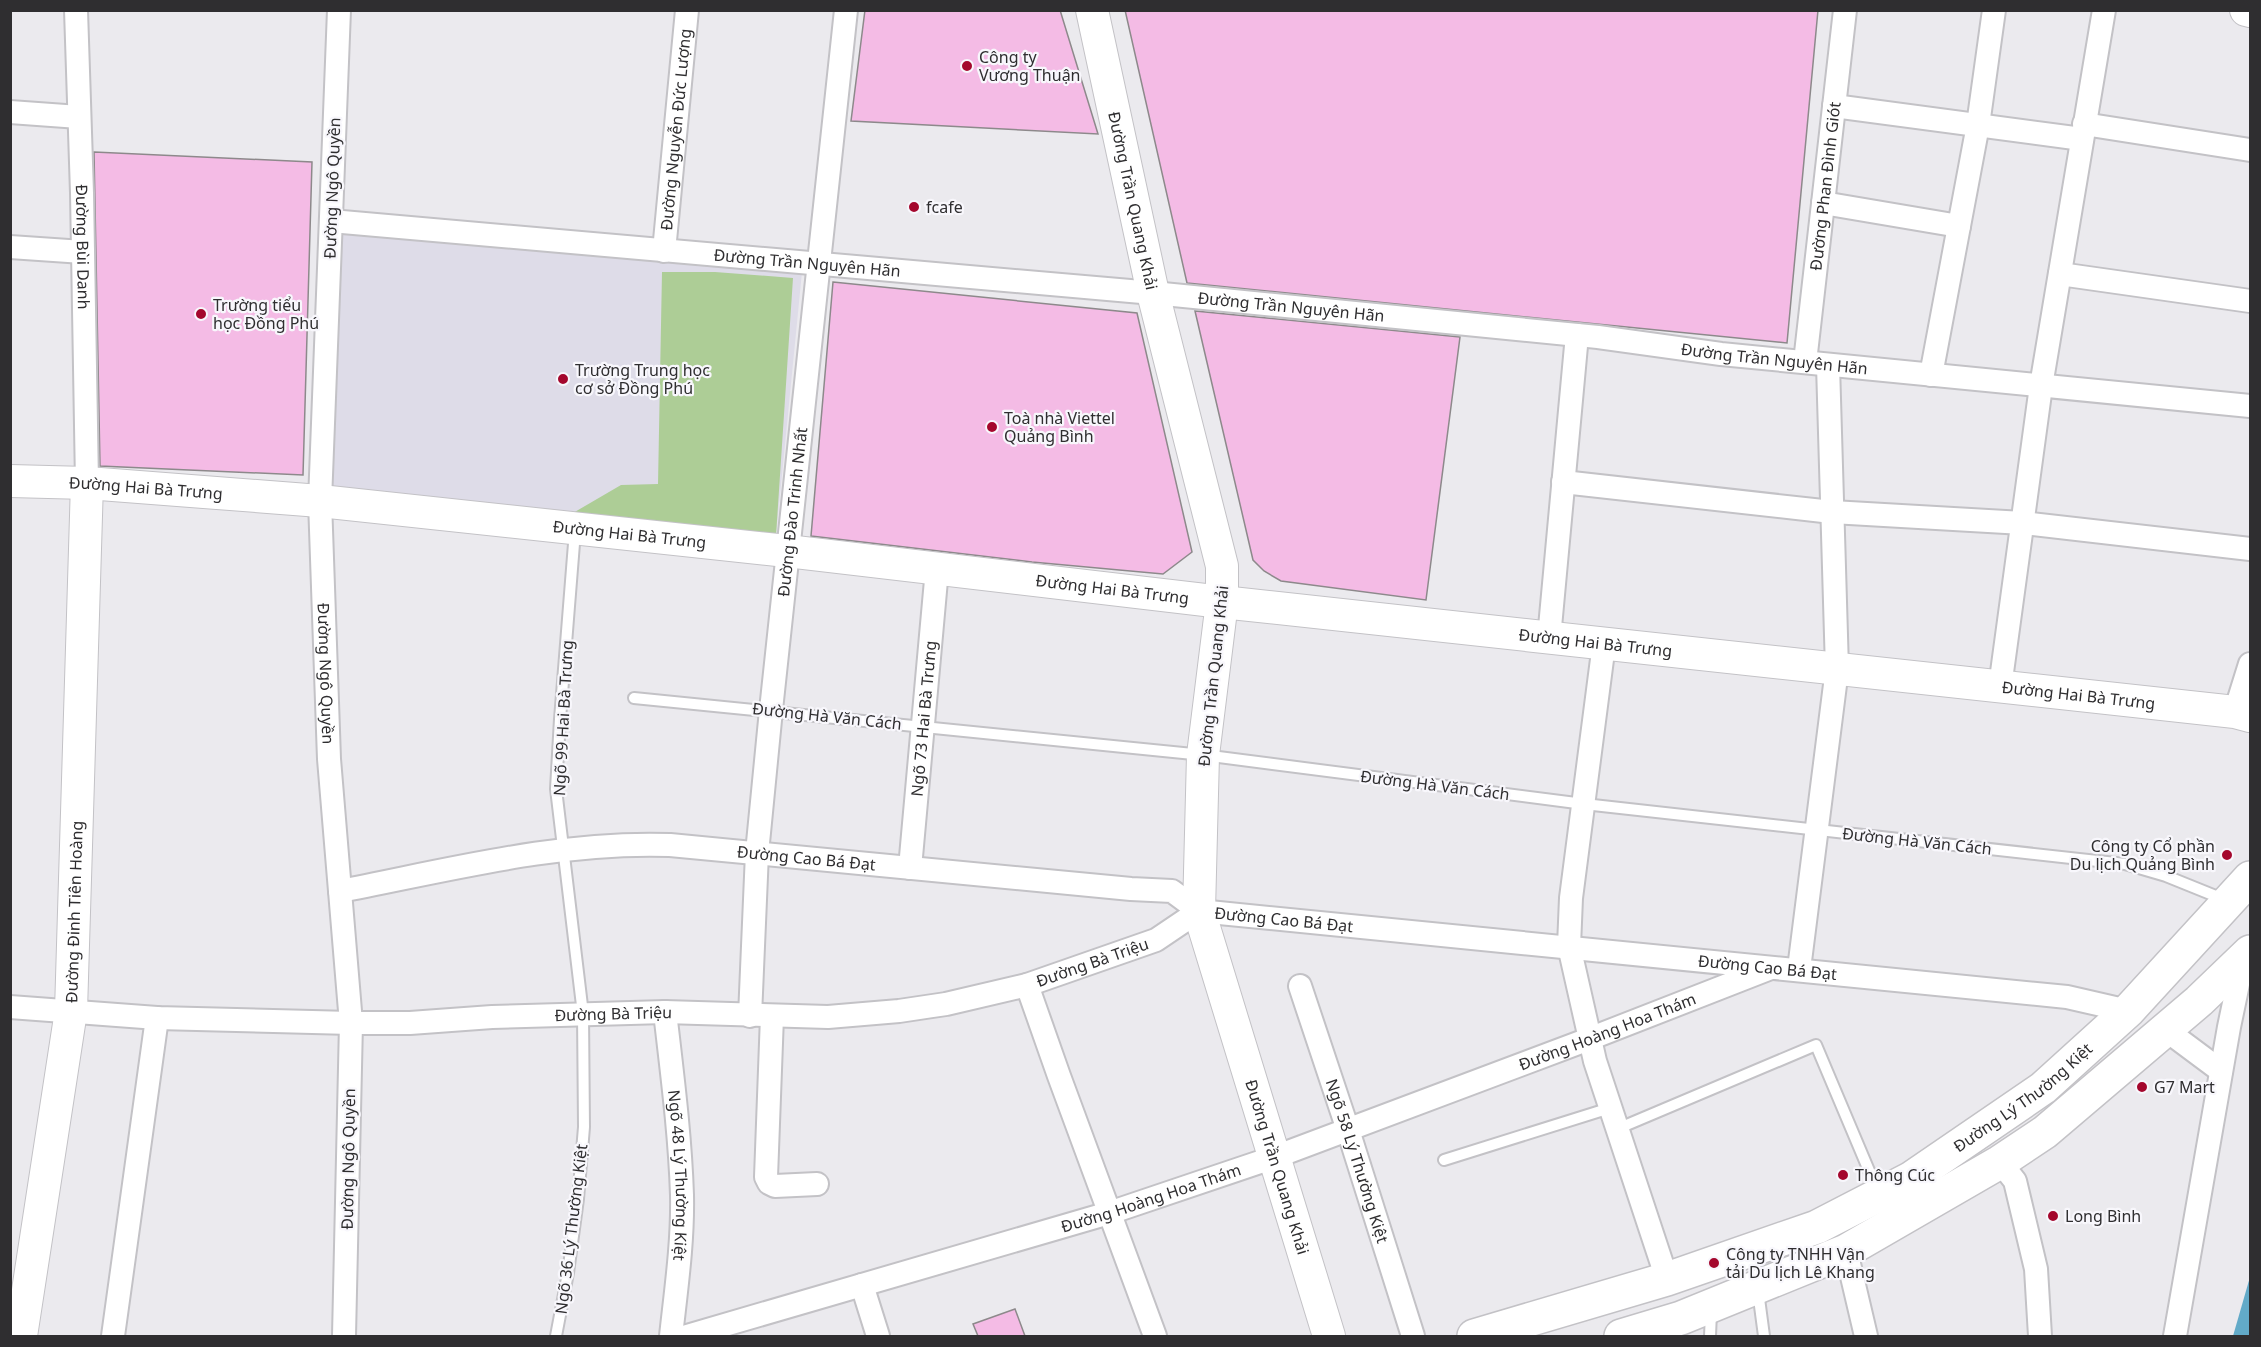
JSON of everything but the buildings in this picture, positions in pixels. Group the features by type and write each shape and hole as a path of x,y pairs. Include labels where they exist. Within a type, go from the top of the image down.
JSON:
{"main road":[{"name":"Đường Lý Thường Kiệt","path":"1474,1336 1666,1279 1817,1227 1910,1179 2043,1088 2128,1011 2243,897"},
{"path":"1621,1336 1711,1321 1757,1287 1846,1251 2000,1162 2045,1132 2166,1030 2247,956"}],"street":[{"name":"Đường Bùi Danh","path":"76,10 87,483"},
{"name":"Đường Ngô Quyền","path":"339,10 320,501 329,759 351,1023 344,1336"},
{"name":"Đường Nguyễn Đức Lượng","path":"664,251 687,10"},
{"name":"Đường Đào Trinh Nhất","path":"817,1184 775,1186 769,1183 766,1177 757,853 787,551 846,10"},
{"name":"Đường Trần Quang Khải","path":"1092,10 1153,293 1222,566 1222,602 1203,755 1199,911 1329,1336"},
{"name":"Đường Phan Đình Giót","path":"1805,362 1845,10"},
{"path":"1931,375 1978,124 1994,10"},
{"path":"2000,687 2041,386 2104,10"},
{"path":"1834,106 1978,124 2083,131 2250,150"},
{"path":"10,112 79,117"},
{"path":"1823,203 1959,226"},
{"name":"Đường Trần Nguyên Hãn","path":"331,221 1153,293 1576,335 1721,354 2250,406"},
{"path":"10,248 83,252"},
{"path":"2060,274 2250,301"},
{"path":"1549,638 1576,335"},
{"path":"1799,969 1837,669 1828,365"},
{"name":"Đường Hai Bà Trưng","path":"10,481 87,483 320,501 2243,714"},
{"path":"1563,482 1832,512 2023,523 2250,549"},
{"name":"Đường Đinh Tiên Hoàng","path":"21,1336 70,1011 87,483"},
{"name":"Ngõ 73 Hai Bà Trưng","path":"910,868 937,568"},
{"path":"1604,644 1571,898 1569,946 1589,1040 1666,1279"},
{"path":"2243,714 2250,664"},
{"name":"Đường Cao Bá Đạt","path":"340,891 564,848 630,844 757,853 1172,891 1199,911 2067,997 2128,1011"},
{"name":"Đường Bà Triệu","path":"10,1007 157,1018 351,1023 410,1023 492,1017 665,1012 828,1017 899,1011 979,998 1027,985 1156,940 1199,911"},
{"path":"2175,1336 2221,1071 2247,956"},
{"name":"Đường Hoàng Hoa Thám","path":"687,1336 1109,1213 1275,1157 1589,1040 1775,967"},
{"path":"1027,985 1155,1336"},
{"name":"Ngõ 58 Lý Thường Kiệt","path":"1300,986 1413,1336"},
{"name":"Ngõ 48 Lý Thường Kiệt","path":"665,1012 678,1129 682,1197 678,1272 671,1336"},
{"path":"113,1336 157,1018"},
{"path":"2166,1030 2221,1071"},
{"path":"2000,1162 2015,1181 2036,1269 2040,1336"},
{"path":"1846,1251 1866,1336"},
{"path":"862,1285 878,1336"}],"lane":[{"name":"Ngõ 99 Hai Bà Trưng","path":"575,528 556,789 583,1014"},
{"name":"Đường Hà Văn Cách","path":"634,698 1203,755 1584,804 2124,864 2243,897"},
{"name":"Ngõ 36 Lý Thường Kiệt","path":"556,1336 568,1273 578,1199 584,1127 583,1014"},
{"path":"1444,1160 1614,1119 1816,1044 1879,1195"},
{"path":"1757,1287 1764,1336"}],"shaded area":[{"name":"Trường Trung học cơ sở Đồng Phú","path":"341,232 802,272 776,536 330,487"}],"green space":[{"path":"662,272 715,272 793,278 776,536 573,513 621,485 658,484"}],"water":[{"path":"2250,1277 2250,1336 2233,1336"}],"place":[{"name":"Công ty Vương Thuận","path":"967,66"},
{"name":"fcafe","path":"914,207"},
{"name":"Trường tiểu học Đồng Phú","path":"201,314"},
{"name":"Trường Trung học cơ sở Đồng Phú","path":"563,379"},
{"name":"Toà nhà Viettel Quảng Bình","path":"992,427"},
{"name":"Công ty Cổ phần Du lịch Quảng Bình","path":"2227,855"},
{"name":"G7 Mart","path":"2142,1087"},
{"name":"Thông Cúc","path":"1843,1175"},
{"name":"Long Bình","path":"2053,1216"},
{"name":"Công ty TNHH Vận tải Du lịch Lê Khang","path":"1714,1263"}]}
